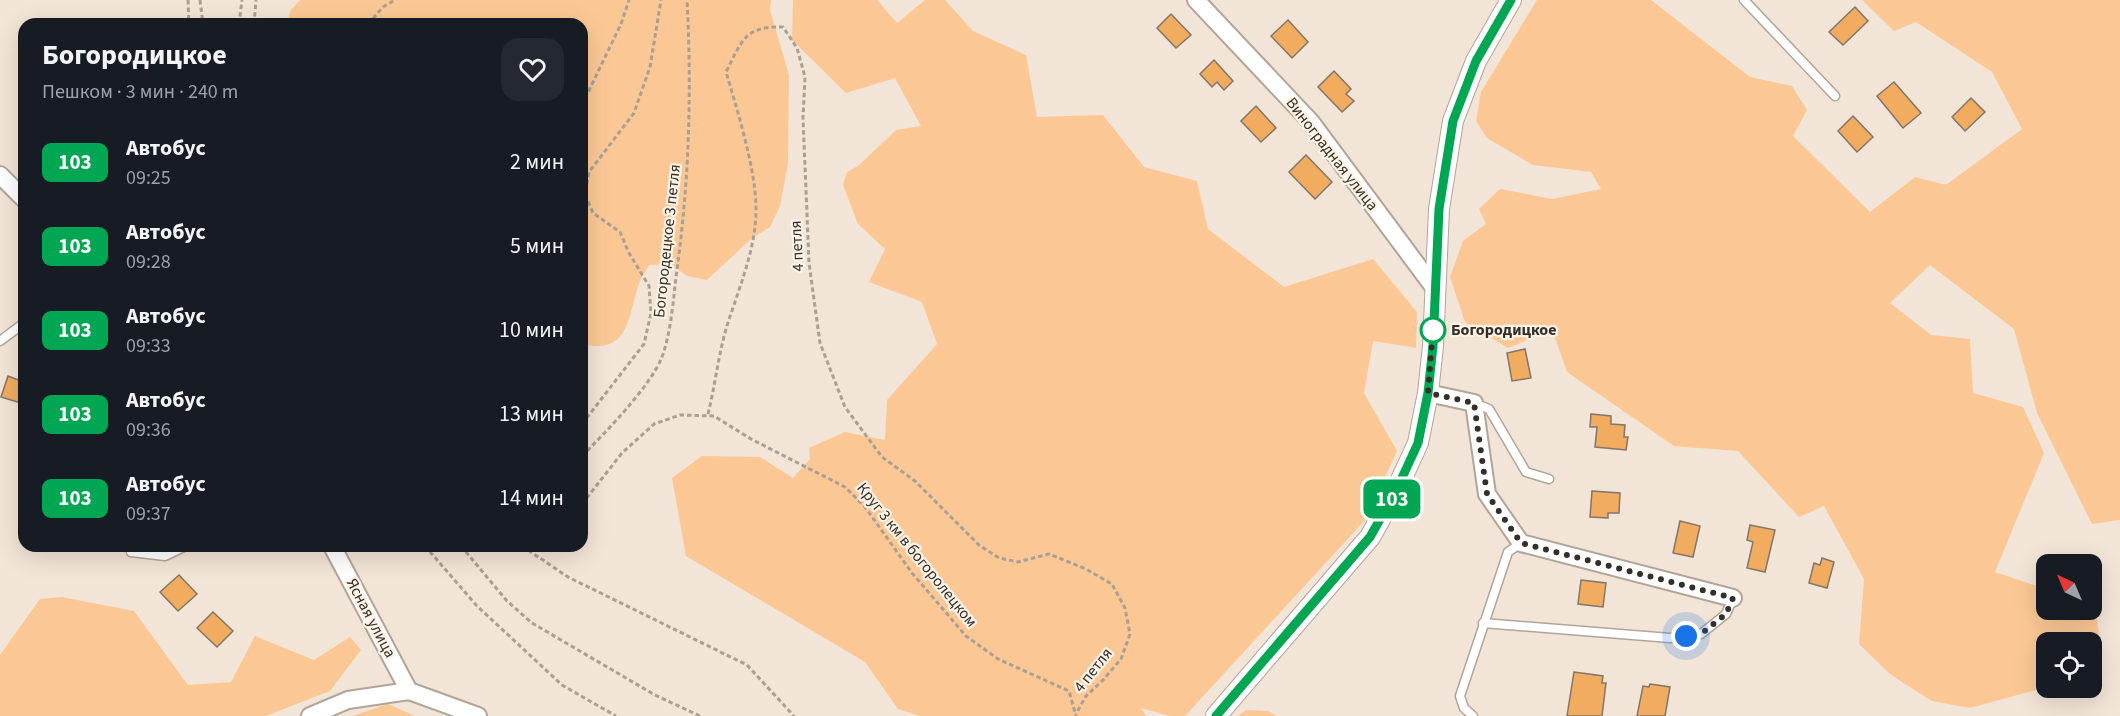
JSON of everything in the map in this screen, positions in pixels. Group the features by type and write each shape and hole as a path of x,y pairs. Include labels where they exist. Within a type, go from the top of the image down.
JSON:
{"street":[{"name":"Виноградная улица","path":"1196,0 1311,122 1435,288"},
{"path":"1216,716 1370,537 1396,491 1418,443 1428,393 1439,209 1453,121 1476,61 1511,0"},
{"path":"0,175 18,193"},
{"path":"1428,393 1474,403 1487,494 1521,543 1733,598"},
{"name":"Ясная улица","path":"335,552 410,691"},
{"path":"310,716 348,700 410,691 478,716"}],"lane":[{"path":"1744,0 1835,96"},
{"path":"0,341 18,328"},
{"path":"1474,403 1489,409 1526,472 1549,479"},
{"path":"1473,716 1463,712 1460,696 1508,552 1521,543"},
{"path":"131,552 165,556 173,552"},
{"path":"1483,623 1670,638 1701,634 1726,614 1733,598"}],"path":[{"path":"188,0 189,18"},
{"path":"200,0 202,18"},
{"path":"240,18 242,0"},
{"path":"254,18 256,0"},
{"path":"373,18 383,7 395,0"},
{"path":"588,93 621,24 629,0"},
{"name":"Богородецкое 3 петля","path":"588,178 589,172 634,113 650,67 661,0"},
{"name":"Богородецкое 3 петля","path":"588,449 645,385 662,358 669,329 681,246 688,171 690,79 687,0"},
{"name":"4 петля","path":"708,414 726,332 745,275 756,206 750,165 726,72 749,32 767,27 783,27 797,48 806,76 803,118 809,263 820,343 845,407 882,457 915,481 979,545 999,558 1018,561 1049,555 1086,569 1112,584 1125,608 1130,634 1121,659 1086,696 1076,715"},
{"name":"Богородецкое 3 петля","path":"588,201 593,213 620,232 629,254 649,285 651,313 644,344 588,416"},
{"path":"588,496 621,453 654,424 680,415 708,414"},
{"name":"Круг 3 км в богоролецком","path":"708,414 728,423 751,439 845,487 865,507 912,573 966,636 998,659 1069,691 1076,715"},
{"path":"430,552 477,606 562,685 616,716"},
{"path":"466,552 507,601 532,623 655,695 700,716"},
{"path":"531,552 568,577 747,665 794,716"}],"shaded area":[{"path":"300,0 771,0 770,10 789,75 788,163 780,206 770,227 752,238 707,280 687,276 670,264 649,265 639,283 624,331 609,344 588,345 588,18 288,18 291,10"},
{"path":"793,0 877,0 897,23 925,0 945,0 973,31 1026,55 1037,117 1103,115 1144,167 1197,181 1208,229 1284,287 1373,259 1417,312 1416,348 1373,341 1364,393 1397,451 1366,519 1185,716 1170,716 1141,708 1146,716 920,716 898,709 865,662 686,556 672,478 702,456 760,457 793,478 810,459 809,448 845,432 885,440 887,400 937,344 922,302 869,282 885,249 858,224 843,185 847,172 858,166 896,130 921,126 895,78 846,93 792,40"},
{"path":"1537,0 1651,0 1750,77 1792,86 1807,110 1793,136 1870,212 1915,177 1946,185 2022,129 1992,72 1916,22 1894,31 1862,0 2120,0 2120,520 2092,524 2037,413 2014,329 1930,265 1890,303 1931,335 1970,339 1973,393 2023,407 2044,453 1995,572 2036,586 2036,620 2097,620 2099,632 2036,632 2036,690 1970,708 1932,701 1891,675 1859,644 1864,579 1824,506 1799,517 1738,451 1674,446 1567,372 1552,329 1508,348 1465,322 1450,277 1463,241 1486,224 1479,209 1500,189 1552,199 1601,189 1591,172 1533,165 1487,138 1476,121 1481,92"},
{"path":"62,597 134,611 188,685 231,682 255,636 314,660 350,637 361,650 330,691 266,716 0,716 0,655 40,599"},
{"path":"388,704 415,716 352,716"},
{"path":"1246,710 1268,711 1276,716 1238,716"}],"building":[{"path":"1855,7 1868,21 1843,45 1829,32"},
{"path":"1171,14 1191,35 1176,48 1157,28"},
{"path":"1288,20 1308,42 1292,58 1271,36"},
{"path":"1214,60 1233,81 1224,90 1217,82 1212,87 1200,74"},
{"path":"1334,71 1351,89 1346,94 1354,101 1342,112 1318,87"},
{"path":"1894,82 1921,113 1903,128 1877,96"},
{"path":"1971,98 1985,112 1965,131 1952,117"},
{"path":"1256,106 1276,128 1261,142 1241,121"},
{"path":"1853,116 1873,137 1857,152 1838,131"},
{"path":"1306,155 1332,182 1315,199 1289,172"},
{"path":"1525,349 1531,378 1512,381 1507,353"},
{"path":"8,376 18,380 18,402 1,397"},
{"path":"1591,414 1611,416 1611,424 1625,425 1624,437 1628,437 1626,450 1595,447 1597,427 1590,427"},
{"path":"1592,491 1620,493 1619,513 1608,513 1608,518 1590,517"},
{"path":"1680,521 1700,526 1693,557 1673,553"},
{"path":"1750,525 1775,530 1765,572 1747,568 1753,542 1747,540"},
{"path":"1822,558 1834,562 1827,588 1809,583 1814,563 1820,565"},
{"path":"179,575 197,594 178,611 160,592"},
{"path":"1581,580 1606,583 1603,607 1578,604"},
{"path":"213,612 233,631 217,647 197,628"},
{"path":"1574,672 1603,676 1602,683 1606,683 1602,716 1567,716"},
{"path":"1650,684 1670,687 1665,716 1637,716 1643,686 1649,687"}],"bus line":[{"name":"103","path":"1216,716 1370,537 1396,491 1418,443 1428,393 1433,346 1439,209 1453,121 1476,61 1511,0"}],"place":[{"name":"Богородицкое","path":"1433,330"}],"route":[{"path":"1433,330 1433,328 1428,393 1474,403 1487,494 1521,543 1733,598 1726,614 1701,634 1686,636"}]}
